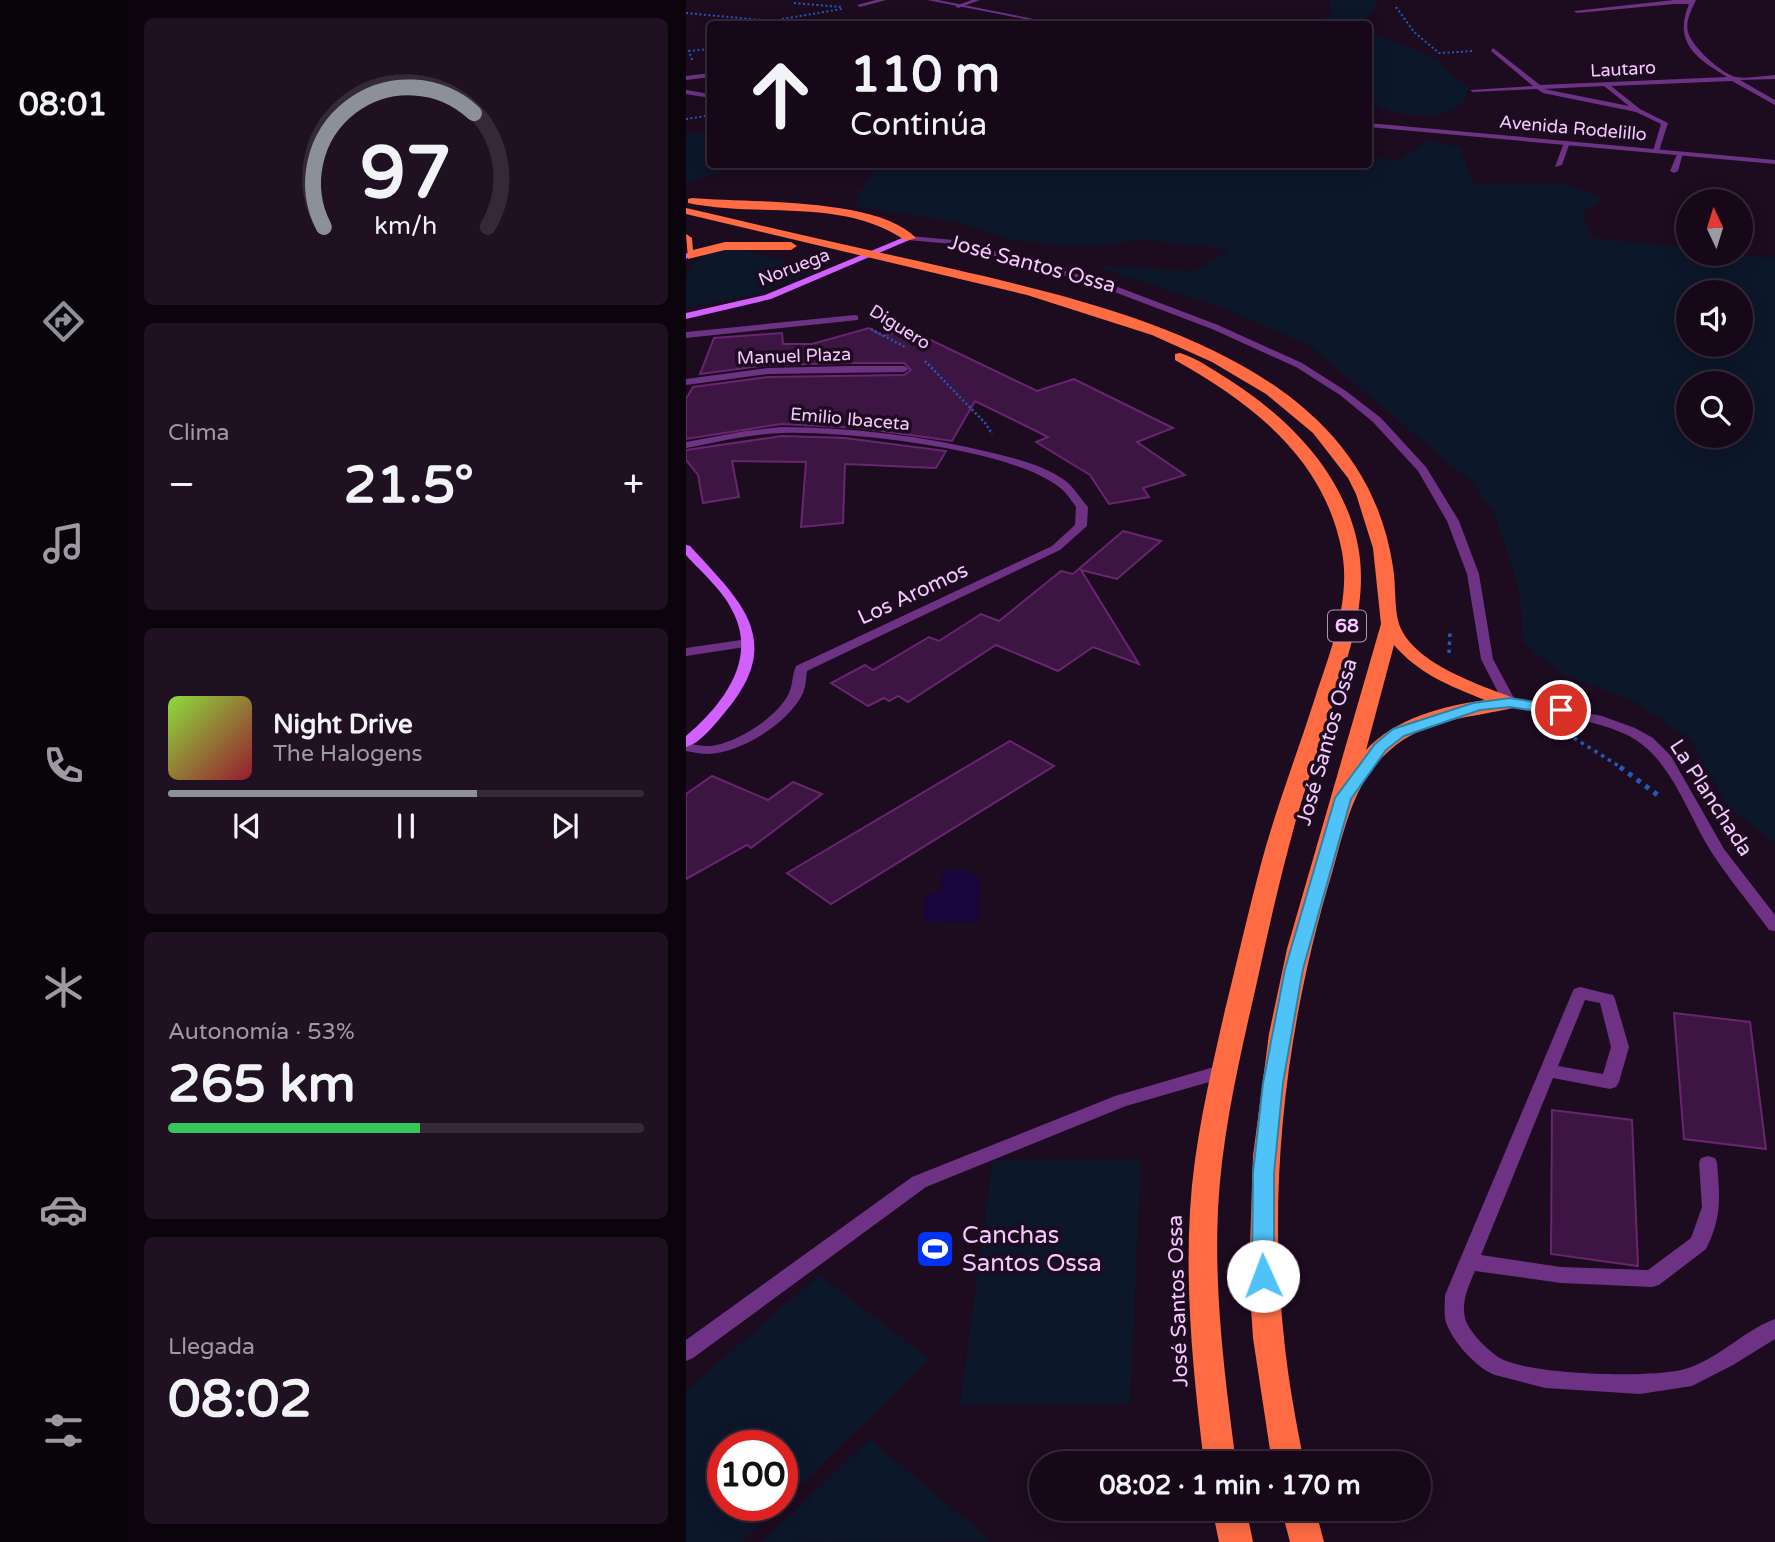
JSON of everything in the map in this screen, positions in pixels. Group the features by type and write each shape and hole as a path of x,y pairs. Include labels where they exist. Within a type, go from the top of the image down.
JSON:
{"highway":[{"path":"686,201 817,210 861,217 894,225 911,238"},
{"name":"José Santos Ossa","path":"686,211 965,276 1137,324 1225,363 1276,394 1335,449 1355,477 1374,517 1385,566 1390,624 1294,969 1273,1083 1264,1173 1261,1248 1266,1331 1285,1451"},
{"name":"José Santos Ossa","path":"686,224 791,246 1059,312 1153,344 1208,372 1257,404 1297,442 1327,483 1342,518 1351,556 1351,612 1273,859 1224,1071 1212,1137 1204,1209 1203,1288 1208,1374 1218,1451"},
{"path":"686,238 687,256 725,246 791,246"},
{"path":"1390,624 1401,646 1418,661 1440,675 1510,703"},
{"path":"1343,798 1380,747 1399,733 1478,706 1510,703"},
{"path":"1232,1521 1236,1542"},
{"path":"1301,1521 1307,1542"}],"main road":[{"name":"Noruega","path":"686,316 768,297 911,238"},
{"path":"686,548 740,613 748,643 747,659 732,694 719,712 686,745"}],"street":[{"path":"776,0 794,3"},
{"path":"860,5 883,0"},
{"path":"930,0 1039,21"},
{"path":"958,6 977,0"},
{"path":"1577,11 1692,1 1684,25 1690,46 1734,79 1775,103"},
{"path":"1016,21 1017,17"},
{"path":"1493,50 1538,87 1562,96 1639,110"},
{"path":"686,78 707,75"},
{"name":"Lautaro","path":"1473,90 1775,77"},
{"path":"1605,84 1639,110 1665,123 1656,151"},
{"path":"686,92 707,96"},
{"name":"Avenida Rodelillo","path":"1372,125 1775,162"},
{"path":"1558,165 1566,145"},
{"path":"1674,171 1679,153"},
{"path":"911,238 953,242 1099,283 1215,327 1299,365 1343,393 1377,421 1422,469 1453,521 1473,574 1487,659 1510,703"},
{"name":"Diguero","path":"686,335 855,318"},
{"name":"Manuel Plaza","path":"686,382 740,372 792,368 904,369"},
{"name":"Emilio Ibaceta","path":"687,445 756,431 783,429 946,446 1009,462"},
{"name":"Los Aromos","path":"686,745 705,750 723,747 746,738 779,713 796,694 800,668 1056,548 1081,526 1082,508 1062,484 1009,462"},
{"path":"686,652 748,643"},
{"name":"La Planchada","path":"1510,703 1597,719 1648,741 1665,759 1718,851 1771,921"},
{"path":"1548,1071 1610,1083 1620,1047 1607,999 1580,993 1455,1295 1455,1320 1470,1344 1495,1366 1545,1379 1640,1385 1685,1379 1726,1359 1775,1328"},
{"path":"686,1352 919,1182 1121,1101 1224,1071"},
{"path":"1469,1262 1561,1275 1652,1279 1699,1243 1711,1207 1708,1163"}],"path":[{"path":"778,20 848,8 794,3"},
{"path":"1396,7 1414,32 1438,53 1493,50"},
{"path":"686,13 744,20 784,21"},
{"path":"689,51 707,50"},
{"path":"686,119 707,115"},
{"name":"Diguero","path":"855,318 908,349"},
{"name":"Diguero","path":"919,355 986,424 1009,462"},
{"path":"1567,734 1614,762 1668,804"}],"shaded area":[{"path":"1328,0 1380,0 1376,1 1374,11 1366,21 1317,21 1332,14"},
{"path":"1372,33 1438,59 1451,75 1470,87 1463,102 1443,114 1418,116 1372,106"},
{"path":"707,132 707,168 732,168 686,183 686,134"},
{"path":"1426,140 1460,147 1473,184 1566,184 1603,198 1582,213 1592,238 1676,247 1676,266 1754,266 1754,256 1775,257 1775,843 1727,806 1692,741 1632,700 1563,675 1524,643 1518,585 1494,512 1470,481 1309,345 1223,308 1094,266 1195,271 1229,249 1143,240 1080,247 1011,240 958,222 855,206 867,178 877,168 1372,168 1372,156 1400,161"},
{"path":"733,248 820,269 754,295 686,308 688,272 692,264 706,255"},
{"path":"943,871 969,871 980,879 978,922 924,921 925,897 941,891"},
{"path":"1141,1159 1130,1404 960,1405 993,1160"},
{"path":"819,1275 930,1359 798,1487 798,1430 707,1430 707,1521 764,1521 742,1542 686,1542 686,1391"},
{"path":"870,1439 991,1541 762,1542 784,1521 798,1521 798,1508"}],"building":[{"path":"869,328 883,336 908,329 1037,391 1074,379 1173,428 1137,442 1185,475 1143,488 1149,497 1109,504 1090,475 1036,442 1048,437 975,401 952,441 861,428 781,424 686,439 686,399 693,387 768,377 904,375 911,370 904,363 849,363 768,365 700,374 714,338 782,333 783,344 812,344"},
{"path":"782,436 845,438 946,451 936,468 845,464 843,523 801,527 806,462 732,461 739,497 703,503 698,475 686,460 686,450"},
{"path":"1123,531 1161,541 1117,579 1081,570 1139,664 1093,647 1058,671 996,645 908,702 898,696 889,701 884,698 868,706 831,683 865,665 873,670 929,637 939,641 981,614 999,621 1061,571 1073,574"},
{"path":"1010,741 1054,766 831,904 787,873"},
{"path":"712,776 768,800 793,782 822,794 751,848 747,845 686,879 686,794"},
{"path":"1674,1013 1750,1022 1766,1149 1684,1139"},
{"path":"1552,1110 1632,1120 1638,1266 1551,1254"}],"place":[{"name":"Canchas Santos Ossa","path":"935,1249"}],"route":[{"path":"1263,1276 1261,1248 1264,1173 1273,1083 1294,969 1343,798 1380,747 1399,733 1478,706 1510,703 1561,710"}]}
